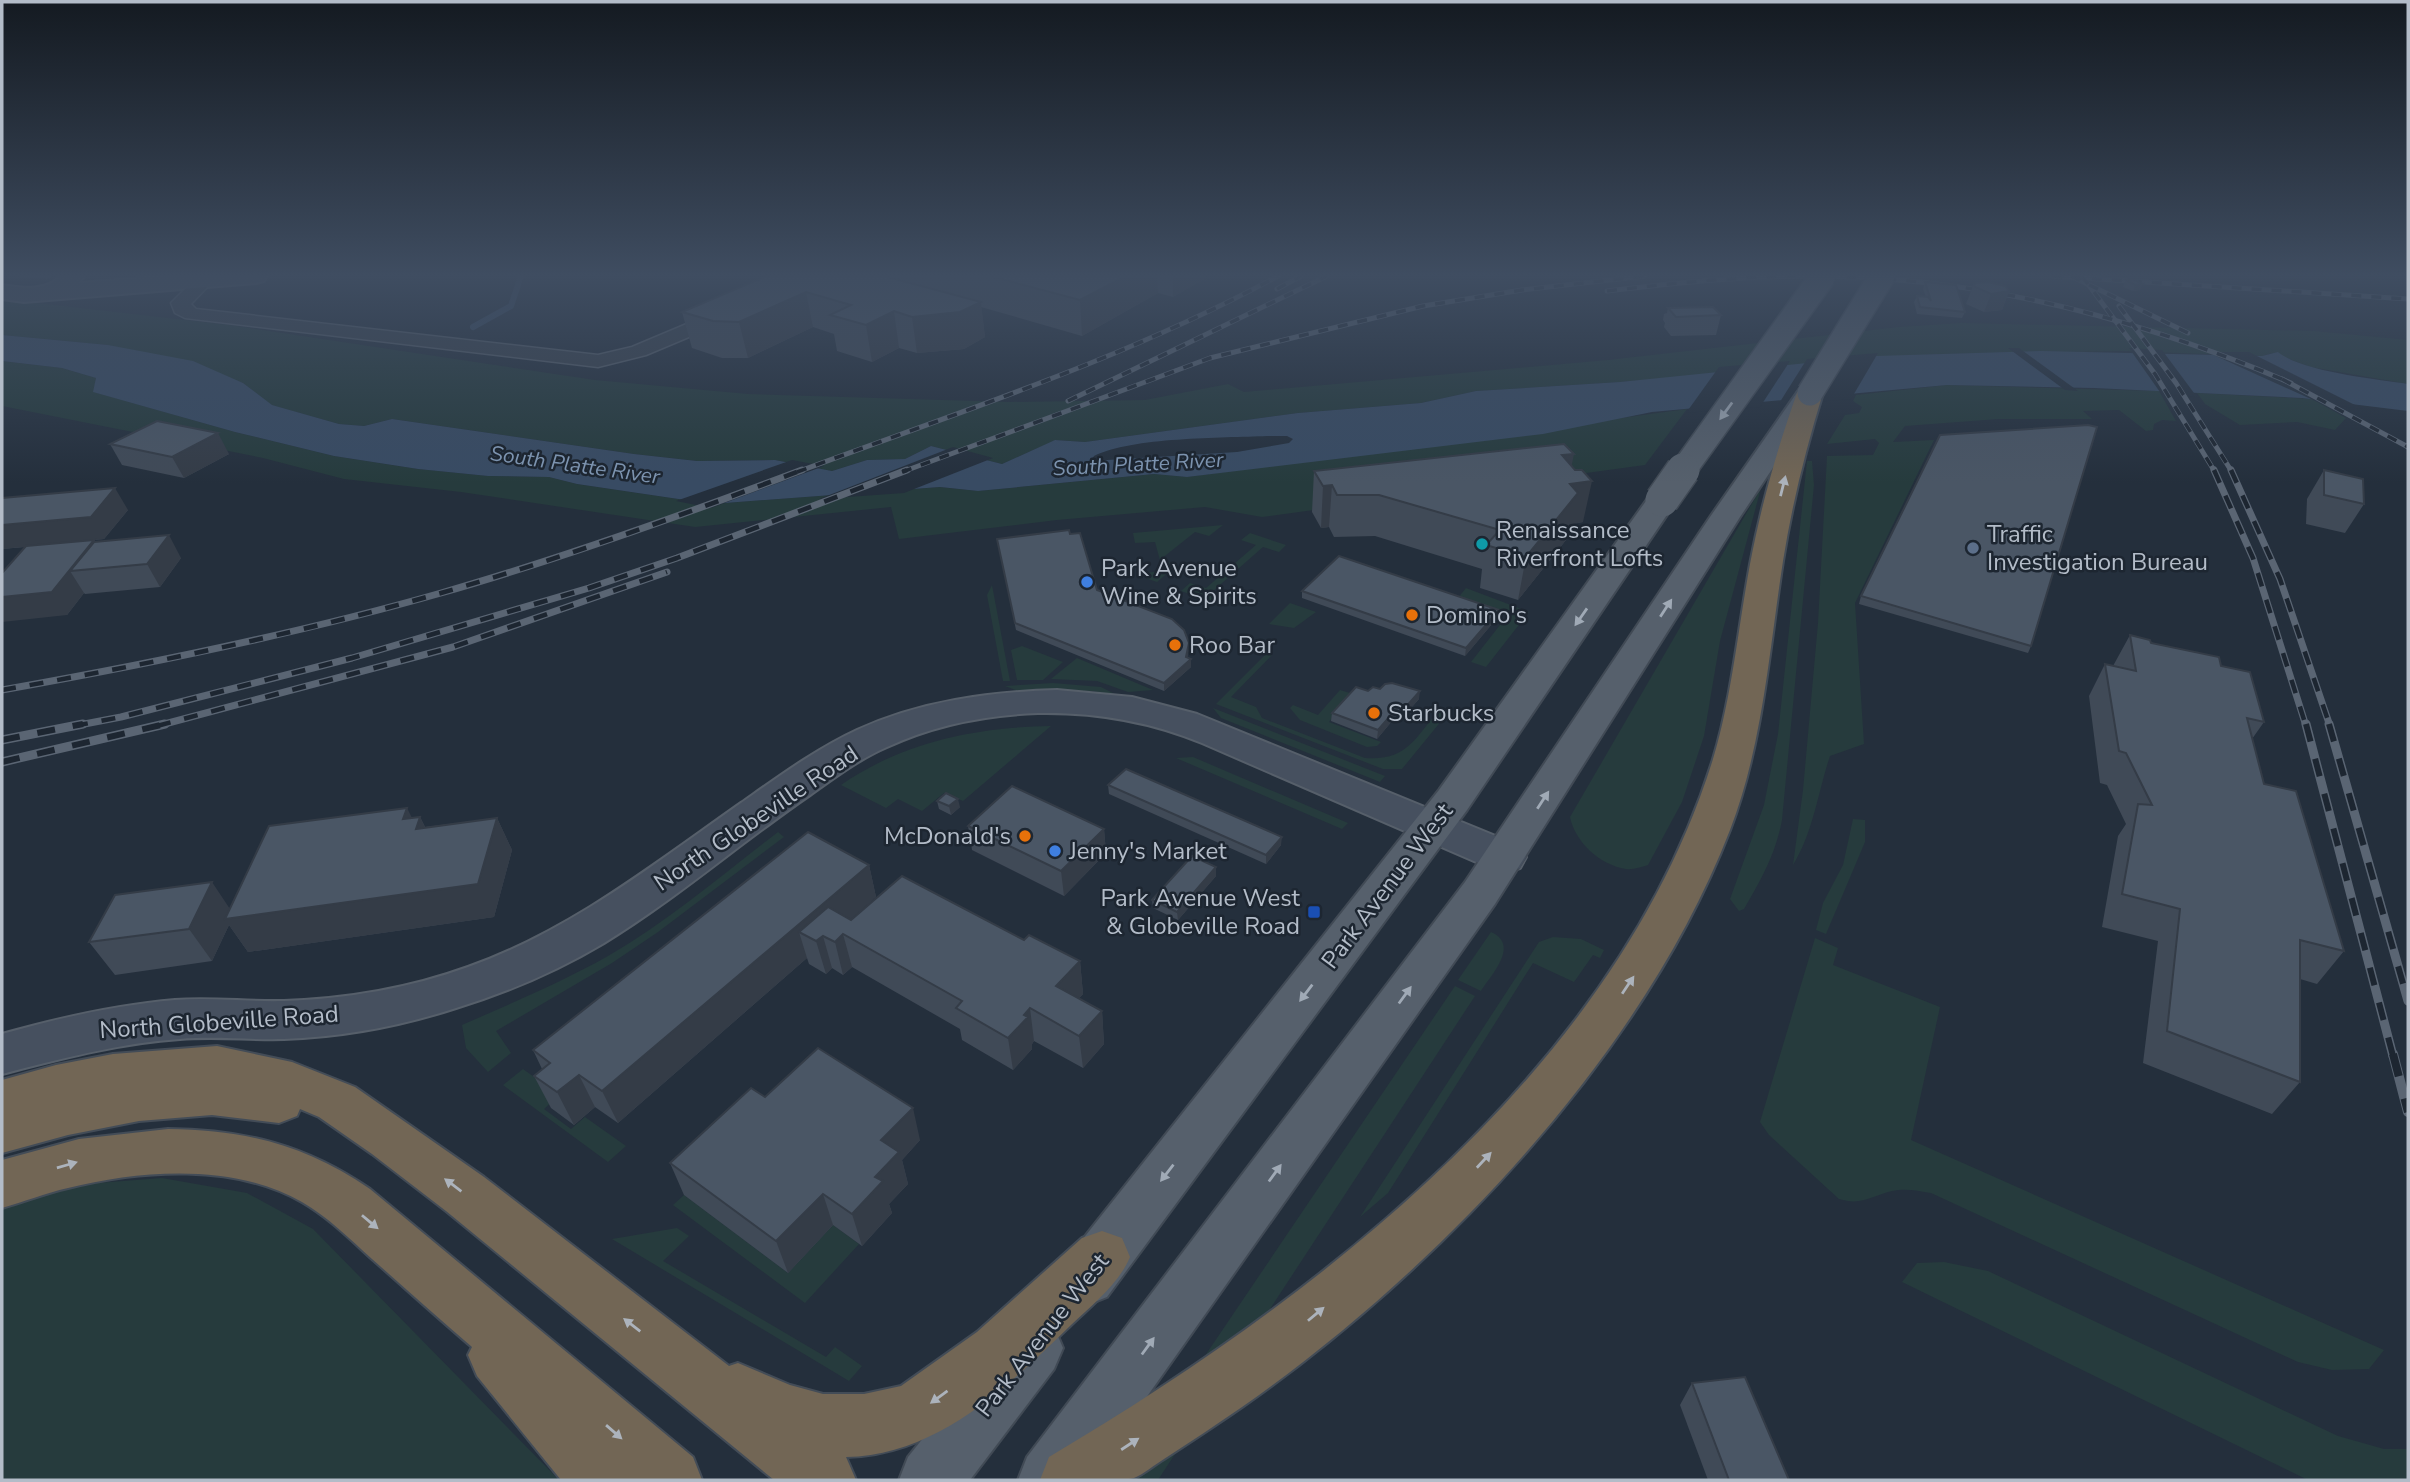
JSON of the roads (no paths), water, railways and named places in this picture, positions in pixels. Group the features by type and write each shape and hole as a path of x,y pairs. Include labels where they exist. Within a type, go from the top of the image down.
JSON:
{"highway":[{"path":"1072,1480 1207,1395 1292,1334 1362,1277 1450,1195 1526,1116 1587,1043 1632,979 1674,909 1701,851 1733,757 1774,520 1810,393"},
{"path":"2,1101 113,1075 217,1067 292,1083 337,1102 390,1138 686,1368 824,1480"},
{"path":"2,1131 40,1119 104,1105 159,1097 209,1095 270,1099 336,1114 390,1138"},
{"path":"2,1184 79,1162 154,1152 222,1154 282,1167 316,1182 351,1206 433,1275 670,1480"},
{"path":"686,1368 791,1417 823,1425 855,1425 895,1418 929,1404 978,1368 1102,1257"},
{"path":"433,1275 601,1480"}],"main road":[{"name":"Park Avenue West","path":"931,1480 1433,827 1773,345"},
{"path":"1050,1480 1505,857 1839,345"}],"street":[{"path":"467,345 598,360 619,358 653,345"},
{"name":"North Globeville Road","path":"2,1054 79,1034 157,1022 202,1018 285,1020 328,1016 415,1000 484,980 583,936 817,771 874,737 943,714 987,704 1065,702 1136,709 1170,718 1505,857"}],"water":[{"name":"South Platte River","path":"2,345 109,345 193,361 243,383 272,405 339,424 364,426 392,419 634,454 697,461 775,460 832,471 867,460 905,459 931,446 1002,464 1055,440 1085,442 1298,413 1421,403 1476,391 1620,382 1875,356 2041,351 2262,356 2278,352 2289,359 2322,370 2408,384 2408,411 2302,398 2094,388 1947,385 1652,412 1543,434 1187,477 1154,474 978,491 940,487 712,504 577,484 549,477 488,476 334,456 235,432 93,392 96,378 62,368 2,361","holes":["1287,436 1293,439 1289,443 1237,452 1091,461 1094,456 1110,450 1154,442"]}],"railway":[{"path":"797,472 1041,383 1133,345"},
{"path":"1068,401 1184,345"},
{"path":"902,472 1210,358 1263,345"},
{"path":"2134,345 2155,374 2215,471"},
{"path":"2148,345 2176,383 2232,471"},
{"path":"2194,345 2284,380"},
{"path":"2284,380 2291,383"},
{"path":"2284,380 2408,447"},
{"path":"2,690 223,647 441,593 623,535 802,470"},
{"path":"74,726 121,717 352,658 589,588 677,558 907,470"},
{"path":"2215,471 2253,558 2306,726"},
{"path":"2232,471 2280,579 2330,726"},
{"path":"161,725 453,647 667,572"},
{"path":"2,740 83,724"},
{"path":"161,725 165,724"},
{"path":"2306,724 2393,1056"},
{"path":"2329,724 2408,1001"},
{"path":"2,762 161,725"},
{"path":"157,726 161,725"},
{"path":"2393,1054 2408,1112"}],"place":[{"name":"Renaissance Riverfront Lofts","path":"1482,544"},
{"name":"Traffic Investigation Bureau","path":"1973,548"},
{"name":"Park Avenue Wine & Spirits","path":"1087,582"},
{"name":"Domino's","path":"1412,615"},
{"name":"Roo Bar","path":"1175,645"},
{"name":"Starbucks","path":"1374,713"},
{"name":"McDonald's","path":"1025,836"},
{"name":"Jenny's Market","path":"1055,851"},
{"name":"Park Avenue West & Globeville Road","path":"1314,912"}]}
